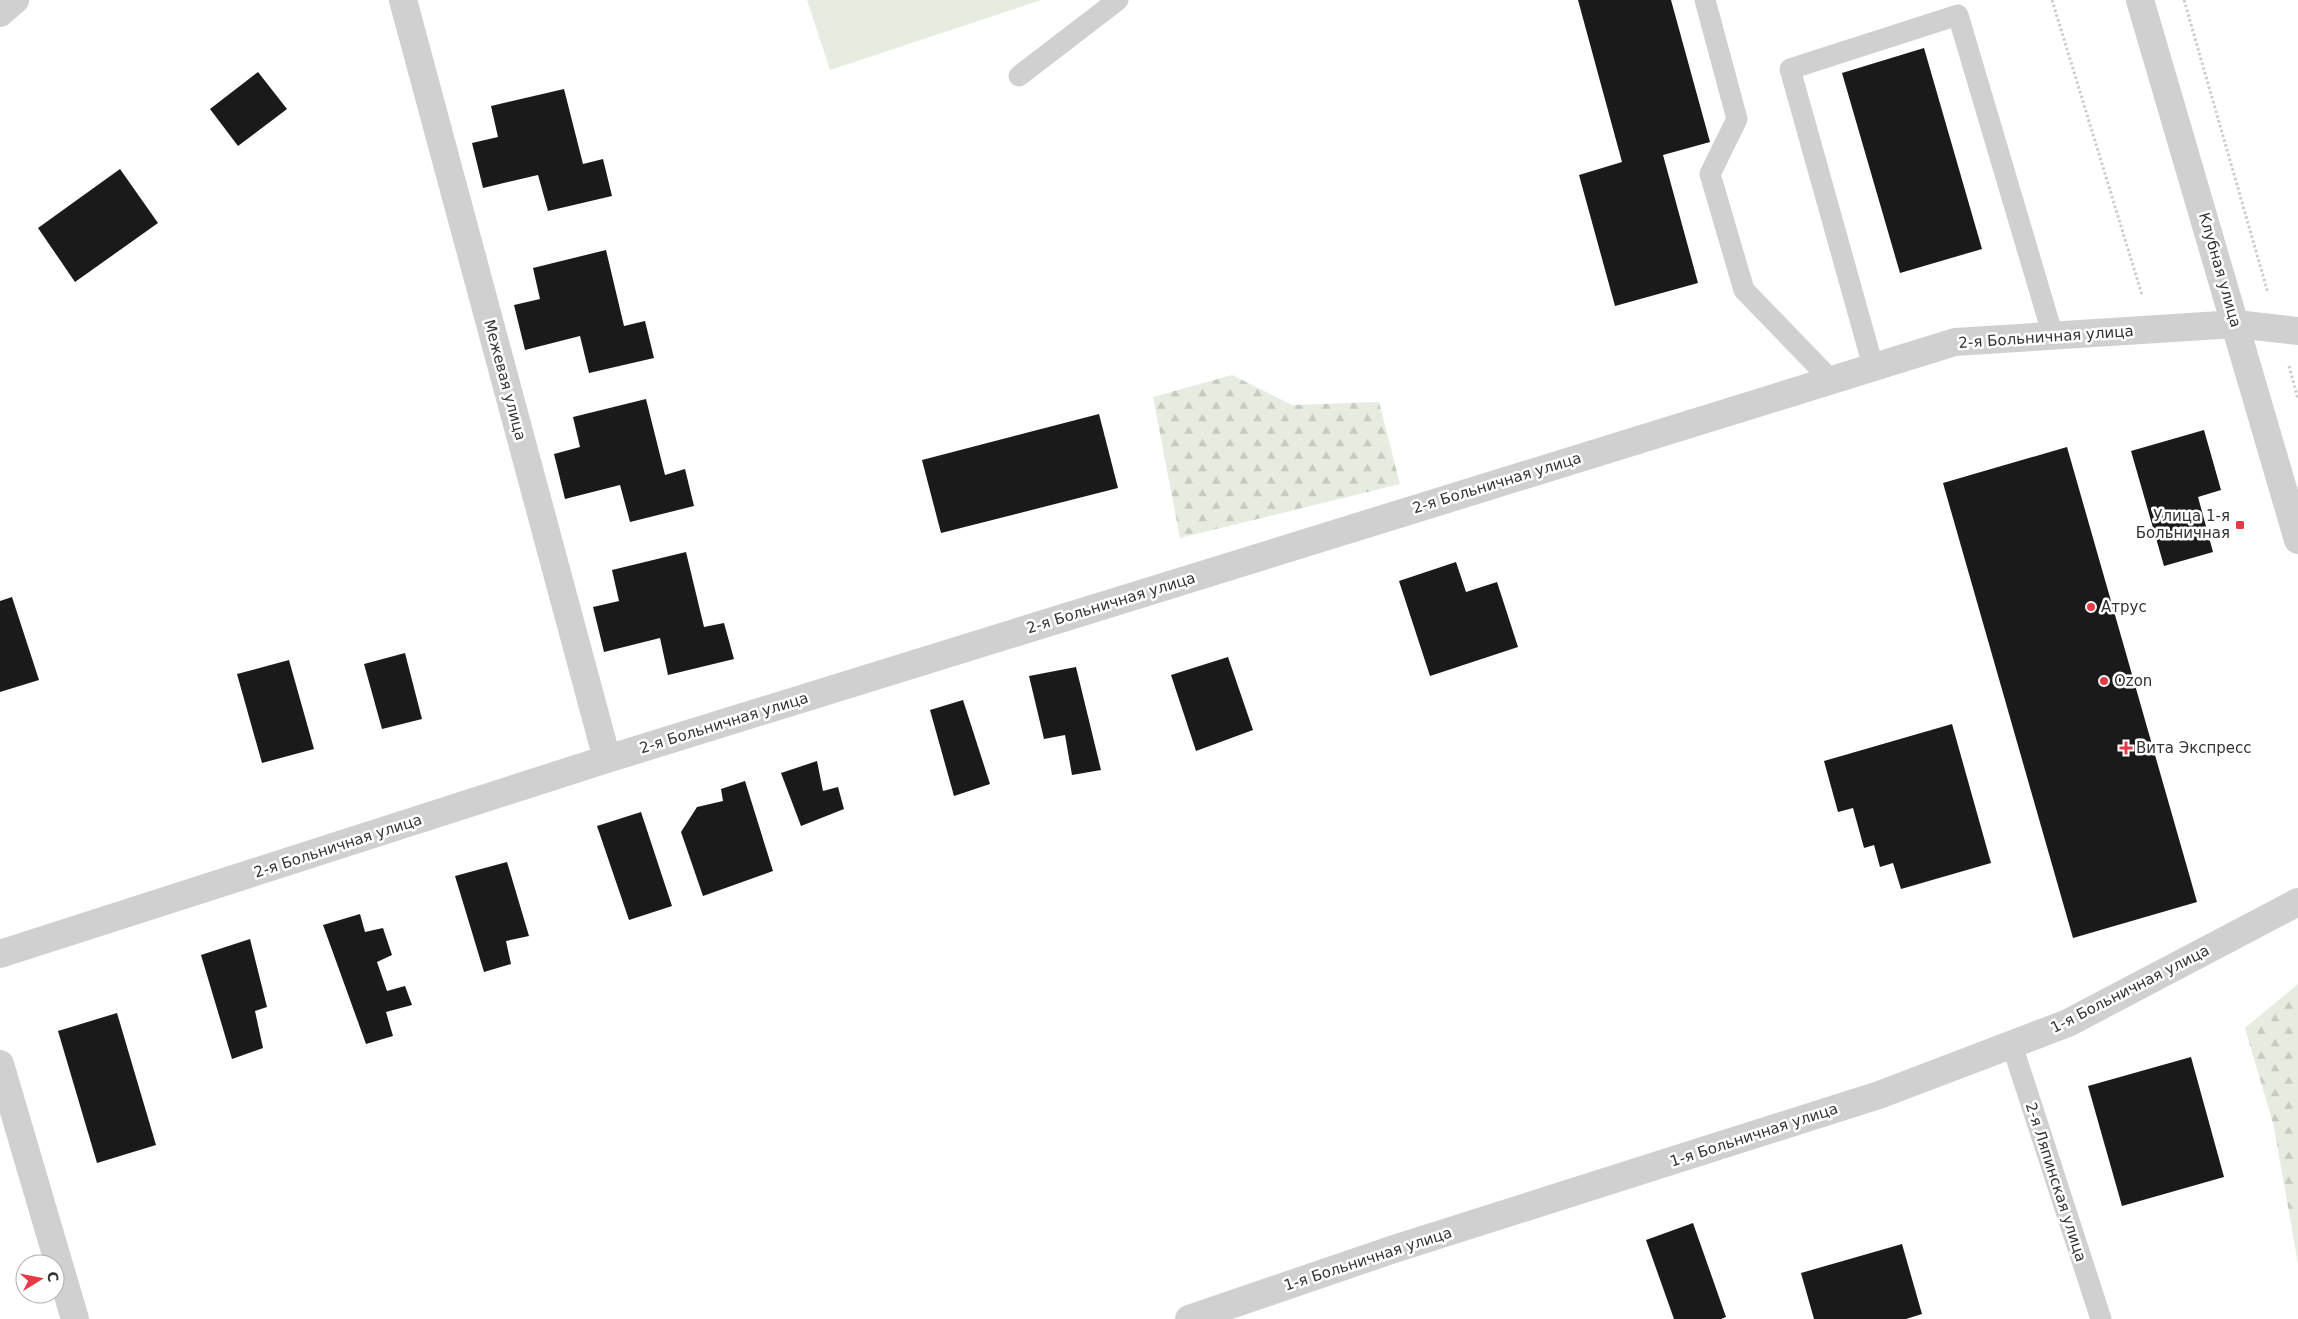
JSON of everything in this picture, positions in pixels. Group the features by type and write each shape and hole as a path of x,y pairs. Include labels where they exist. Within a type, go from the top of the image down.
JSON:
{"street":[{"path":"0,13 15,0"},
{"name":"Межевая улица","path":"403,0 607,759"},
{"name":"Клубная улица","path":"2140,0 2298,540"},
{"name":"2-я Больничная улица","path":"0,954 607,759 1830,379 1955,342 2236,324 2288,330"},
{"name":"1-я Больничная улица","path":"1189,1319 1394,1249 1879,1095 2012,1045 2068,1023 2298,902"},
{"path":"0,1064 75,1319"}],"lane":[{"path":"1019,76 1118,0"},
{"path":"1704,0 1737,119 1710,174 1744,290 1830,379"},
{"path":"1873,366 1790,70 1958,15 2053,336"},
{"name":"2-я Ляпинская улица","path":"2012,1045 2101,1319"}],"path":[{"path":"2052,0 2152,329"},
{"path":"2184,0 2288,330"}],"green space":[{"path":"807,0 1041,0 830,70"},
{"path":"1232,375 1292,405 1379,402 1400,484 1180,538 1153,397"},
{"path":"2298,984 2298,1264 2274,1127 2245,1028"}],"building":[{"path":"1578,0 1671,0 1710,142 1663,155 1698,283 1615,306 1579,175 1622,162"},
{"path":"1924,48 1982,249 1900,273 1842,73"},
{"path":"258,72 287,109 238,146 210,109"},
{"path":"564,89 583,164 603,159 612,196 548,211 538,175 483,188 472,143 498,137 491,106"},
{"path":"120,169 158,223 75,282 38,228"},
{"path":"606,250 624,326 645,321 654,358 589,373 580,336 525,350 514,305 540,299 533,268"},
{"path":"646,399 665,475 685,469 694,506 630,522 620,485 565,499 554,454 580,447 573,417"},
{"path":"1099,414 1118,488 941,533 922,460"},
{"path":"2204,430 2221,490 2198,497 2213,552 2164,566 2131,451"},
{"path":"2067,447 2197,902 2073,938 1943,483"},
{"path":"686,552 704,627 724,623 734,659 668,675 660,638 604,652 593,607 619,601 612,570"},
{"path":"1456,562 1466,592 1497,582 1518,647 1430,676 1399,581"},
{"path":"12,597 39,680 0,692 0,601"},
{"path":"405,653 422,719 382,729 364,664"},
{"path":"1228,657 1253,730 1196,751 1171,675"},
{"path":"289,660 314,749 262,763 237,674"},
{"path":"1076,667 1101,770 1072,775 1065,735 1044,739 1029,676"},
{"path":"963,700 990,784 954,796 930,710"},
{"path":"1952,724 1991,863 1901,889 1893,863 1880,867 1874,845 1864,848 1853,808 1838,812 1824,761"},
{"path":"817,761 823,791 838,787 844,809 801,826 781,773"},
{"path":"745,781 773,871 703,896 681,832 697,807 723,801 721,789"},
{"path":"641,812 672,906 629,920 597,826"},
{"path":"507,862 529,936 506,941 511,964 484,972 455,876"},
{"path":"360,914 365,932 383,928 392,955 377,962 387,991 405,986 412,1005 386,1012 393,1036 366,1044 323,925"},
{"path":"250,939 267,1007 255,1011 263,1048 232,1059 201,955"},
{"path":"117,1013 156,1145 97,1163 58,1031"},
{"path":"2191,1057 2224,1177 2122,1206 2088,1086"},
{"path":"1693,1223 1726,1317 1721,1319 1674,1319 1646,1240"},
{"path":"1902,1244 1922,1314 1906,1319 1814,1319 1801,1273"}],"place":[{"name":"Улица 1-я Больничная","path":"2240,525"},
{"name":"Атрус","path":"2091,607"},
{"name":"Ozon","path":"2104,681"},
{"name":"Вита Экспресс","path":"2126,748"}]}
